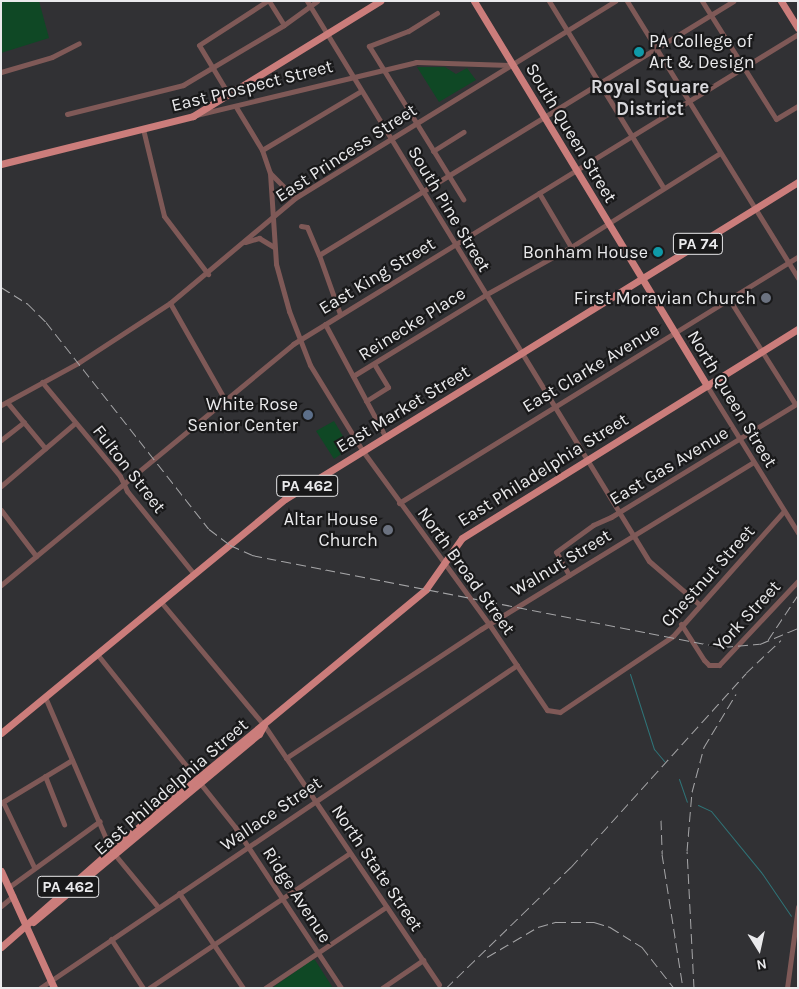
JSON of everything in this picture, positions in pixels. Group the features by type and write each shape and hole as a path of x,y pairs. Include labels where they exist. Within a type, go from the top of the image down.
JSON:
{"main road":[{"path":"193,116 380,1"},
{"name":"South Queen Street","path":"474,1 642,280"},
{"path":"781,1 798,28"},
{"name":"East Prospect Street","path":"1,164 193,116"},
{"name":"East Market Street","path":"1,733 285,499 798,182"},
{"name":"North Queen Street","path":"642,280 707,386"},
{"name":"East Philadelphia Street","path":"1,947 26,926 43,916 113,852 426,589 462,538 798,329"},
{"path":"1,871 54,988"}],"street":[{"path":"229,95 199,45 268,1 284,25"},
{"path":"67,114 183,85 284,25 308,4 316,1"},
{"path":"549,1 663,187"},
{"name":"East Princess Street","path":"1,405 78,363 170,302 208,274 295,198 615,1"},
{"path":"627,1 798,278"},
{"path":"702,1 776,120 798,106"},
{"path":"319,255 733,1"},
{"name":"South Pine Street","path":"308,4 649,560 700,605"},
{"path":"437,13 408,31 370,44 383,70 463,199"},
{"name":"East King Street","path":"1,585 299,340 798,34"},
{"path":"1,72 52,57 79,43"},
{"name":"East Prospect Street","path":"193,116 416,62 513,65"},
{"path":"262,150 361,91"},
{"path":"236,107 262,150 270,173 295,198"},
{"path":"143,129 164,216 208,274"},
{"path":"433,151 463,132"},
{"name":"Reinecke Place","path":"353,376 485,295 571,247 663,187 720,153"},
{"name":"North Broad Street","path":"270,173 274,248 280,285 299,340 310,365 362,450 444,565 489,624 547,710"},
{"path":"539,193 571,247"},
{"path":"301,226 307,227 340,314"},
{"path":"242,243 259,238 274,248"},
{"name":"East Clarke Avenue","path":"399,502 798,257"},
{"path":"729,299 796,404"},
{"path":"170,302 224,400"},
{"path":"325,324 385,436"},
{"path":"366,401 388,387 374,364"},
{"name":"Fulton Street","path":"42,382 124,483 194,574"},
{"name":"North Queen Street","path":"707,386 798,533"},
{"path":"7,402 46,448"},
{"name":"East Gas Avenue","path":"569,575 556,553 593,525 620,512 796,404"},
{"path":"1,440 24,422"},
{"path":"1,486 75,423"},
{"name":"Walnut Street","path":"286,758 489,624 754,462"},
{"path":"1,510 36,556"},
{"name":"Chestnut Street","path":"547,710 560,712 674,636 681,624 784,511"},
{"name":"York Street","path":"681,624 704,660 715,666 723,663 798,581"},
{"name":"North State Street","path":"161,602 264,725 439,984"},
{"name":"Ridge Avenue","path":"97,654 248,846 341,988"},
{"name":"Wallace Street","path":"40,988 517,665"},
{"path":"44,697 113,852 158,907"},
{"path":"34,868 2,802 72,760"},
{"path":"45,776 64,824"},
{"path":"8,887 100,821"},
{"path":"149,988 350,853"},
{"path":"179,893 243,988"},
{"path":"1,906 13,896"},
{"path":"265,988 386,907"},
{"path":"787,988 798,907"},
{"path":"111,939 144,988"},
{"path":"382,988 423,960"}],"green space":[{"path":"1,1 39,1 49,38 1,53"},
{"path":"417,67 445,67 456,74 467,68 476,80 439,102"},
{"path":"334,421 350,448 334,459 316,431"},
{"path":"312,960 315,960 333,988 272,988"}],"waterway":[{"path":"630,674 654,749 664,761"},
{"path":"679,779 687,802"},
{"path":"698,805 711,811 761,872 791,916"}],"railway":[{"path":"1,287 28,304 46,322 209,529 230,545 252,555 723,647 760,644 798,628"},
{"path":"768,640 798,595"},
{"path":"446,988 571,867 746,673 781,640"},
{"path":"694,988 687,851 692,792 704,747 736,694"},
{"path":"661,820 662,854 683,988"},
{"path":"487,957 538,927 556,922 594,922 610,927 642,947 674,988"}],"place":[{"name":"PA College of Art & Design","path":"639,52"},
{"name":"Bonham House","path":"658,252"},
{"name":"First Moravian Church","path":"766,298"},
{"name":"White Rose Senior Center","path":"308,415"},
{"name":"Altar House Church","path":"388,530"}],"district":[{"name":"Royal Square District","path":"650,99"}]}
